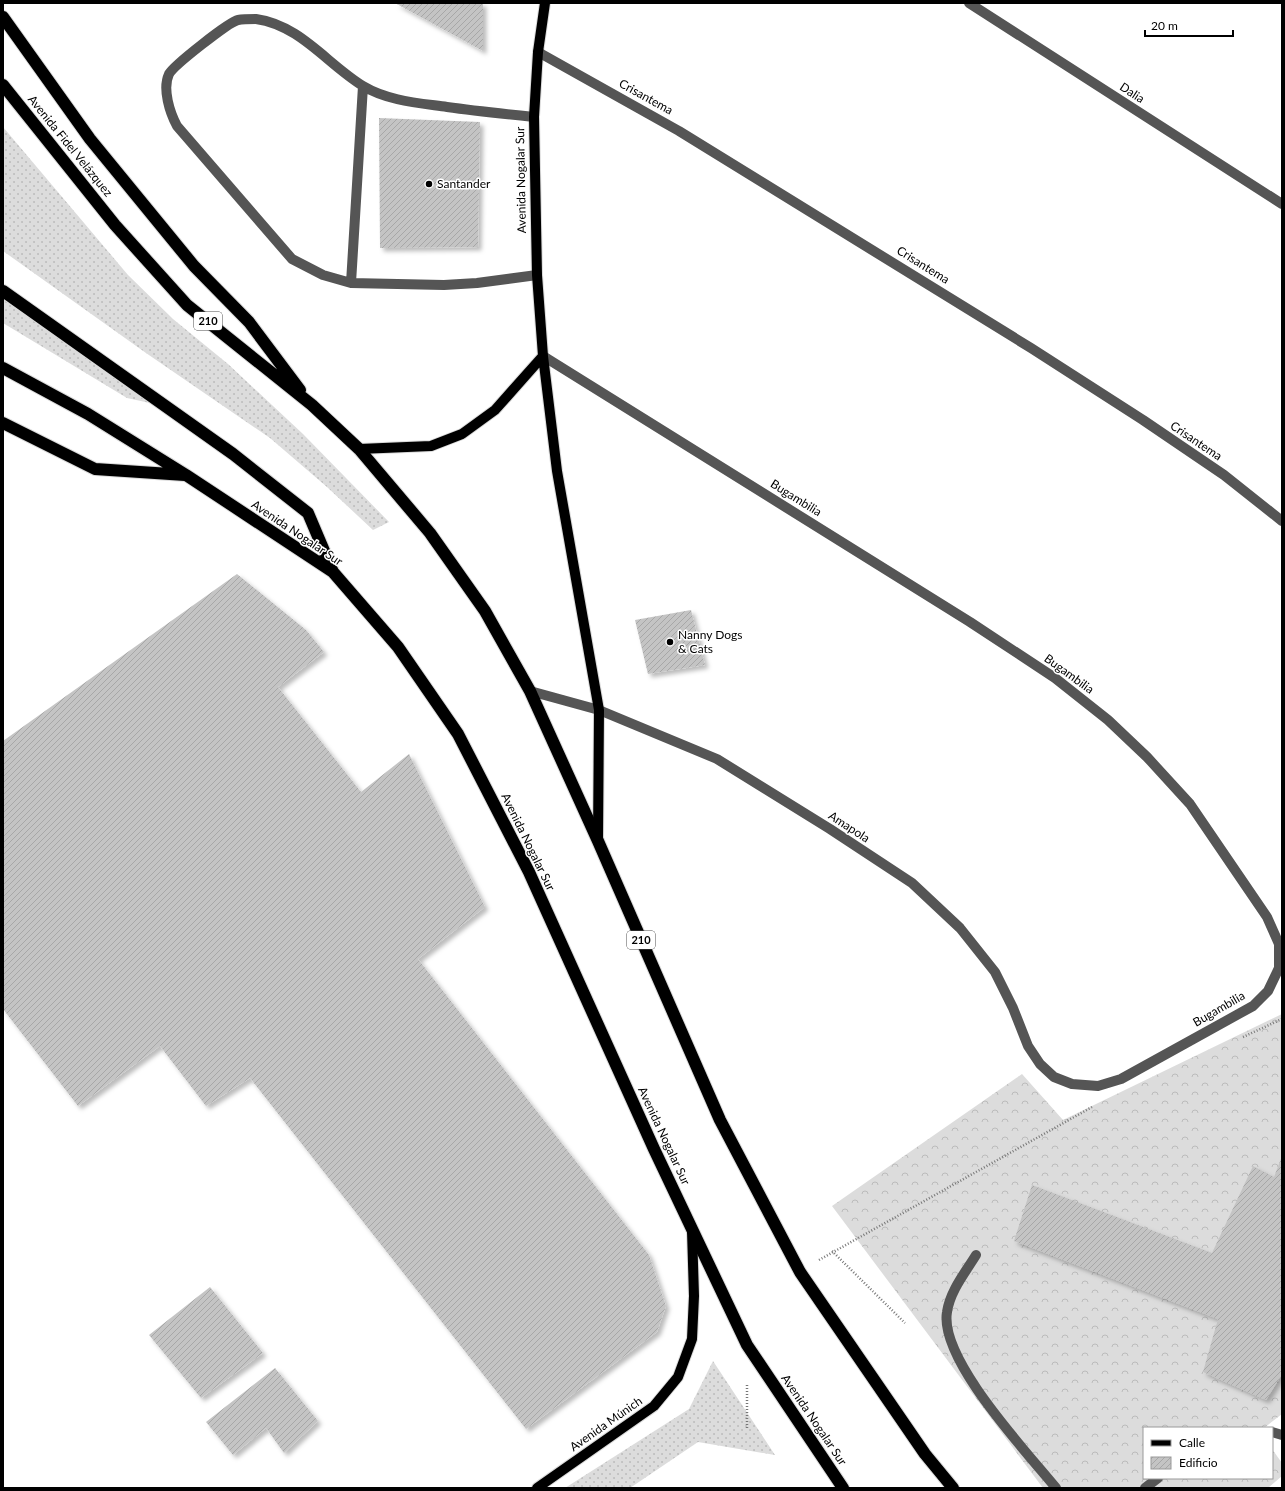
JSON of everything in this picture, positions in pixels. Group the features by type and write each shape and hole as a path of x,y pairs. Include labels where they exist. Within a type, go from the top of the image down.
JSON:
{"highway":[{"path":"3,17 90,139 194,266 249,322 312,405"},
{"name":"Avenida Fidel Velázquez","path":"3,85 115,225"},
{"name":"Avenida Nogalar Sur","path":"115,225 187,305 312,405 359,449 430,533 485,611 530,691 598,841 720,1120 800,1272 925,1454 953,1488"},
{"path":"3,292 233,454 308,513 333,572"},
{"name":"Avenida Nogalar Sur","path":"3,368 88,414 186,475 333,572 398,647 458,734 529,872 692,1229 747,1345 843,1488"},
{"path":"3,422 95,469 186,475"}],"main road":[{"name":"Avenida Nogalar Sur","path":"545,3 538,52 534,117 537,275 543,356 557,471 598,710 598,841"},
{"path":"359,449 431,446 462,434 495,410 543,356"},
{"name":"Avenida Múnich","path":"537,1488 654,1406 678,1377 692,1339 694,1296 692,1229"}],"street":[{"name":"Dalia","path":"969,3 1282,204"},
{"path":"534,117 415,103 386,96 363,86 296,34 279,25 256,19 237,20 183,60 169,74 167,92 170,111 177,126 292,259 322,275 351,283 444,284 477,283 537,275"},
{"name":"Crisantema","path":"538,52 678,130 1031,348 1143,420 1224,475 1282,521"},
{"path":"351,283 363,86"},
{"name":"Bugambilia","path":"543,356 970,622 1055,678 1108,720 1147,757 1190,804 1267,917 1279,944 1279,968 1268,992 1253,1006 1121,1080 1098,1086 1072,1084"},
{"name":"Amapola","path":"530,691 598,710 717,759 830,829 912,883 960,928 995,972 1013,1008 1028,1046 1040,1064 1054,1077 1072,1084"},
{"path":"976,1255 953,1291 946,1312 949,1338 956,1356 974,1386 1056,1488"},
{"path":"1145,1488 1157,1479"}],"path":[{"path":"1240,1039 1282,1019"},
{"path":"800,1272 832,1251 1077,1114 1098,1104"},
{"path":"832,1251 905,1323"},
{"path":"747,1384 747,1430"}],"green space":[{"path":"3,127 128,275 173,319 228,364 303,434 389,522 373,530 327,487 270,438 146,353 3,251"},
{"path":"3,299 159,405 127,398 3,323"},
{"path":"1282,1014 1282,1414 1265,1427 1143,1427 1143,1479 1273,1479 1273,1450 1282,1463 1282,1476 1268,1488 1043,1488 832,1206 1022,1074 1063,1120"},
{"path":"713,1361 775,1455 698,1442 630,1488 565,1488 689,1409"}],"building":[{"path":"395,3 483,3 483,51"},
{"name":"Santander","path":"379,118 480,122 478,247 380,248"},
{"path":"237,574 306,630 324,652 278,687 361,792 409,754 485,907 418,959 649,1255 666,1306 657,1332 526,1429 250,1078 206,1106 160,1046 78,1106 3,1009 3,741"},
{"name":"Nanny Dogs & Cats","path":"691,610 705,665 648,674 635,620"},
{"path":"1282,1156 1282,1374 1266,1400 1203,1372 1218,1319 1014,1241 1032,1185 1212,1253 1253,1166 1274,1177"},
{"path":"210,1287 263,1353 201,1398 149,1335"},
{"path":"275,1368 318,1421 284,1453 266,1428 233,1455 206,1422"}],"place":[{"name":"Santander","path":"429,184"},
{"name":"Nanny Dogs & Cats","path":"670,642"}]}
